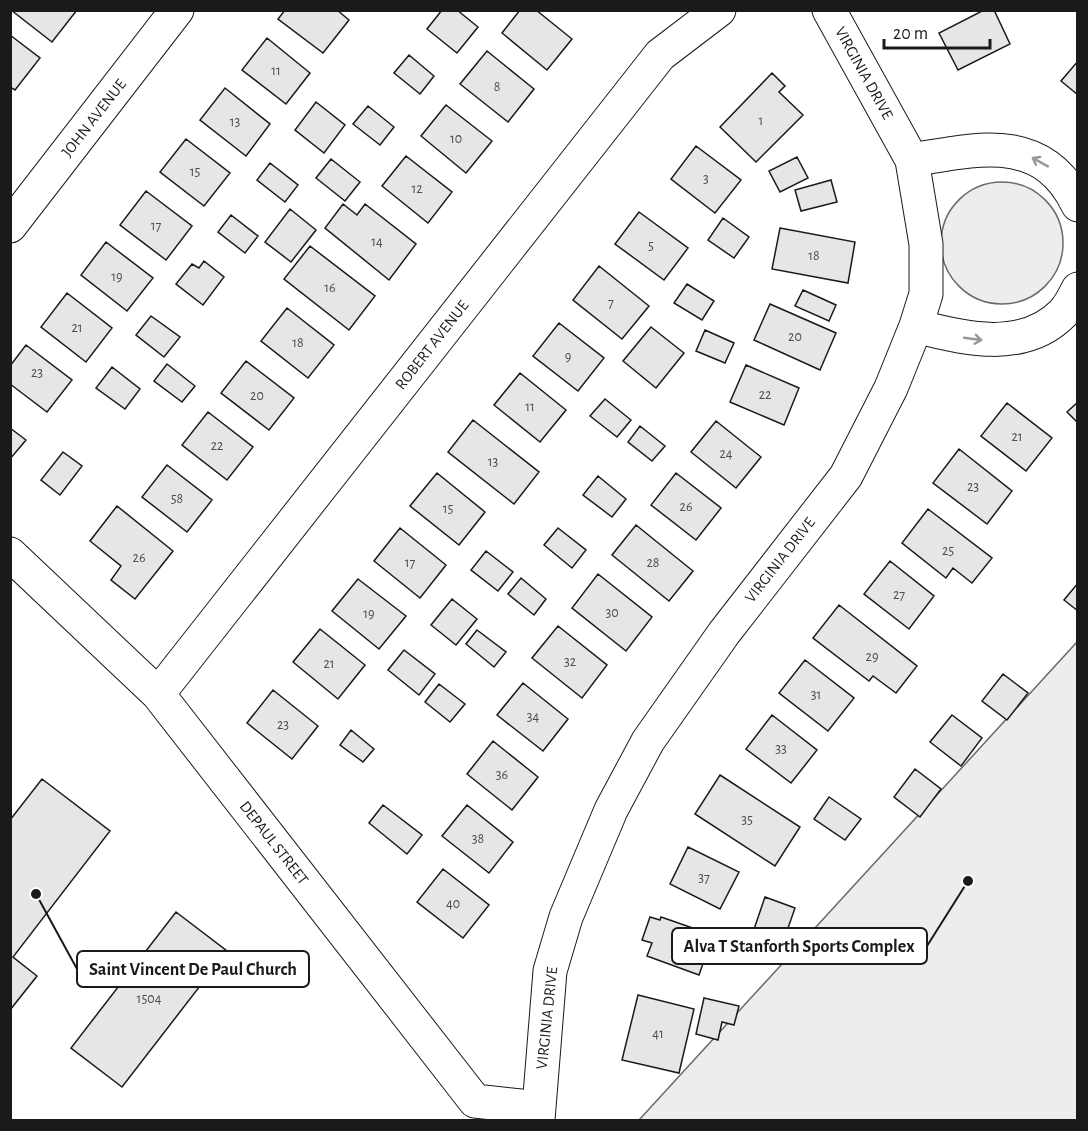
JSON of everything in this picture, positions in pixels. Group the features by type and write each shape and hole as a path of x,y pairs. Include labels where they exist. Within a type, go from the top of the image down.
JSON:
{"street":[{"name":"JOHN AVENUE","path":"10,226 177,10"},
{"name":"ROBERT AVENUE","path":"158,694 660,55 719,10"},
{"name":"VIRGINIA DRIVE","path":"539,1114 550,971 566,917 611,810 648,741 724,633 846,476 891,388 926,294 926,244 912,160 829,10"},
{"path":"912,160 973,149 1008,150 1041,160 1058,174 1069,188 1077,205"},
{"path":"916,326 949,335 983,340 1028,335 1050,324 1065,312 1077,289"},
{"name":"DEPAUL STREET","path":"10,554 158,694 475,1101 539,1114"}],"shaded area":[{"path":"1002,182 1025,187 1036,192 1045,200 1053,209 1058,220 1063,243 1058,266 1053,277 1045,286 1036,294 1025,299 1002,304 979,299 968,294 959,286 951,277 946,266 941,243 946,220 951,209 959,200 968,192 979,187"},
{"path":"1077,642 1077,1120 639,1120"}],"building":[{"path":"11,10 77,10 52,42"},
{"path":"285,10 337,10 349,20 323,53 278,19"},
{"path":"442,10 457,10 478,27 457,53 427,29"},
{"path":"520,10 536,10 572,39 547,70 502,33"},
{"path":"984,10 994,10 1010,44 958,70 939,33"},
{"path":"10,35 40,58 15,90 10,87"},
{"path":"267,38 310,73 286,104 242,70"},
{"path":"487,51 534,89 508,122 460,84"},
{"path":"409,55 434,76 420,94 394,73"},
{"path":"1078,61 1078,95 1061,81"},
{"path":"772,73 785,86 779,92 803,115 756,162 720,127"},
{"path":"225,88 270,124 246,156 200,120"},
{"path":"316,102 345,125 324,153 295,130"},
{"path":"446,105 492,141 466,173 421,136"},
{"path":"368,106 394,127 380,145 353,124"},
{"path":"186,139 230,173 204,206 160,172"},
{"path":"696,146 741,180 715,213 671,179"},
{"path":"406,156 452,192 428,223 382,186"},
{"path":"797,157 808,178 780,192 769,171"},
{"path":"331,159 360,182 345,201 316,178"},
{"path":"270,163 298,185 285,202 257,180"},
{"path":"831,180 837,202 801,211 795,190"},
{"path":"146,191 192,226 166,260 120,225"},
{"path":"343,204 357,215 365,204 416,244 389,280 325,228"},
{"path":"290,209 316,230 291,262 265,242"},
{"path":"639,212 688,248 664,280 615,244"},
{"path":"231,215 258,236 245,253 218,232"},
{"path":"723,218 749,237 734,258 708,240"},
{"path":"780,228 855,242 848,283 772,269"},
{"path":"106,242 153,278 127,311 81,275"},
{"path":"310,246 375,296 349,330 284,279"},
{"path":"204,261 224,277 203,305 176,284 192,264 199,268"},
{"path":"599,266 649,306 622,339 573,300"},
{"path":"687,284 714,301 702,320 674,303"},
{"path":"803,290 836,305 829,321 795,306"},
{"path":"67,293 112,328 86,362 41,327"},
{"path":"770,304 836,333 820,370 754,340"},
{"path":"287,308 334,345 308,378 261,341"},
{"path":"151,316 180,337 164,357 136,335"},
{"path":"559,323 604,358 578,391 533,356"},
{"path":"651,327 684,353 656,388 623,361"},
{"path":"705,330 734,343 725,363 696,351"},
{"path":"26,345 72,380 47,412 10,384 10,366"},
{"path":"246,361 294,398 269,430 221,393"},
{"path":"167,364 195,386 182,402 154,381"},
{"path":"746,365 799,388 784,425 730,402"},
{"path":"112,367 140,389 125,409 96,388"},
{"path":"520,373 566,410 540,442 494,405"},
{"path":"605,399 631,420 617,437 590,416"},
{"path":"1078,402 1078,423 1067,412"},
{"path":"1007,403 1052,438 1026,471 981,436"},
{"path":"208,412 253,447 227,480 182,445"},
{"path":"473,420 539,472 514,504 448,452"},
{"path":"716,421 761,457 736,488 691,452"},
{"path":"640,426 665,446 652,461 628,442"},
{"path":"10,428 26,440 10,459"},
{"path":"959,449 1012,491 987,524 933,483"},
{"path":"63,452 82,466 60,495 41,480"},
{"path":"167,465 212,500 187,532 142,497"},
{"path":"437,473 485,512 459,545 410,506"},
{"path":"676,473 721,508 696,540 651,505"},
{"path":"598,476 626,499 612,517 583,495"},
{"path":"117,506 173,551 135,599 111,580 121,566 90,541"},
{"path":"928,509 992,558 972,583 953,568 946,578 902,543"},
{"path":"636,525 693,571 669,601 612,555"},
{"path":"400,528 446,565 420,598 374,561"},
{"path":"558,528 586,550 572,568 544,545"},
{"path":"486,551 513,572 498,591 471,570"},
{"path":"890,561 934,596 909,629 864,594"},
{"path":"598,574 652,617 626,651 572,608"},
{"path":"521,578 546,599 534,615 508,594"},
{"path":"358,579 406,616 379,649 332,611"},
{"path":"1078,583 1078,611 1064,600"},
{"path":"452,599 477,619 456,645 431,625"},
{"path":"839,605 917,666 896,693 873,676 869,681 813,638"},
{"path":"558,626 607,665 582,698 532,658"},
{"path":"320,629 365,665 338,699 293,662"},
{"path":"477,630 506,652 494,667 466,644"},
{"path":"404,650 435,674 419,695 388,670"},
{"path":"805,660 854,698 828,731 779,693"},
{"path":"1003,674 1028,693 1007,720 982,701"},
{"path":"523,683 568,719 543,751 497,715"},
{"path":"439,684 465,704 450,722 425,702"},
{"path":"273,690 318,726 292,759 247,723"},
{"path":"772,715 817,750 791,783 746,749"},
{"path":"952,715 982,738 961,766 930,742"},
{"path":"351,730 374,749 363,762 340,745"},
{"path":"493,741 538,777 512,810 467,774"},
{"path":"915,769 941,789 920,817 894,797"},
{"path":"720,775 800,827 775,866 695,814"},
{"path":"42,779 110,831 13,957 37,976 10,1010 10,820"},
{"path":"829,797 861,819 845,840 814,819"},
{"path":"383,805 422,835 407,854 369,823"},
{"path":"467,805 513,842 489,873 442,836"},
{"path":"688,847 739,872 720,909 670,884"},
{"path":"443,869 489,905 463,938 417,902"},
{"path":"765,897 795,908 781,948 751,938"},
{"path":"176,912 227,951 122,1087 71,1048"},
{"path":"650,917 660,920 661,917 713,935 699,975 647,956 652,943 642,940"},
{"path":"638,995 694,1009 679,1073 622,1060"},
{"path":"704,998 739,1006 734,1025 722,1022 718,1040 696,1034"}],"place":[{"name":"Alva T Stanforth Sports Complex","path":"968,881"},
{"name":"Saint Vincent De Paul Church","path":"36,894"}]}
